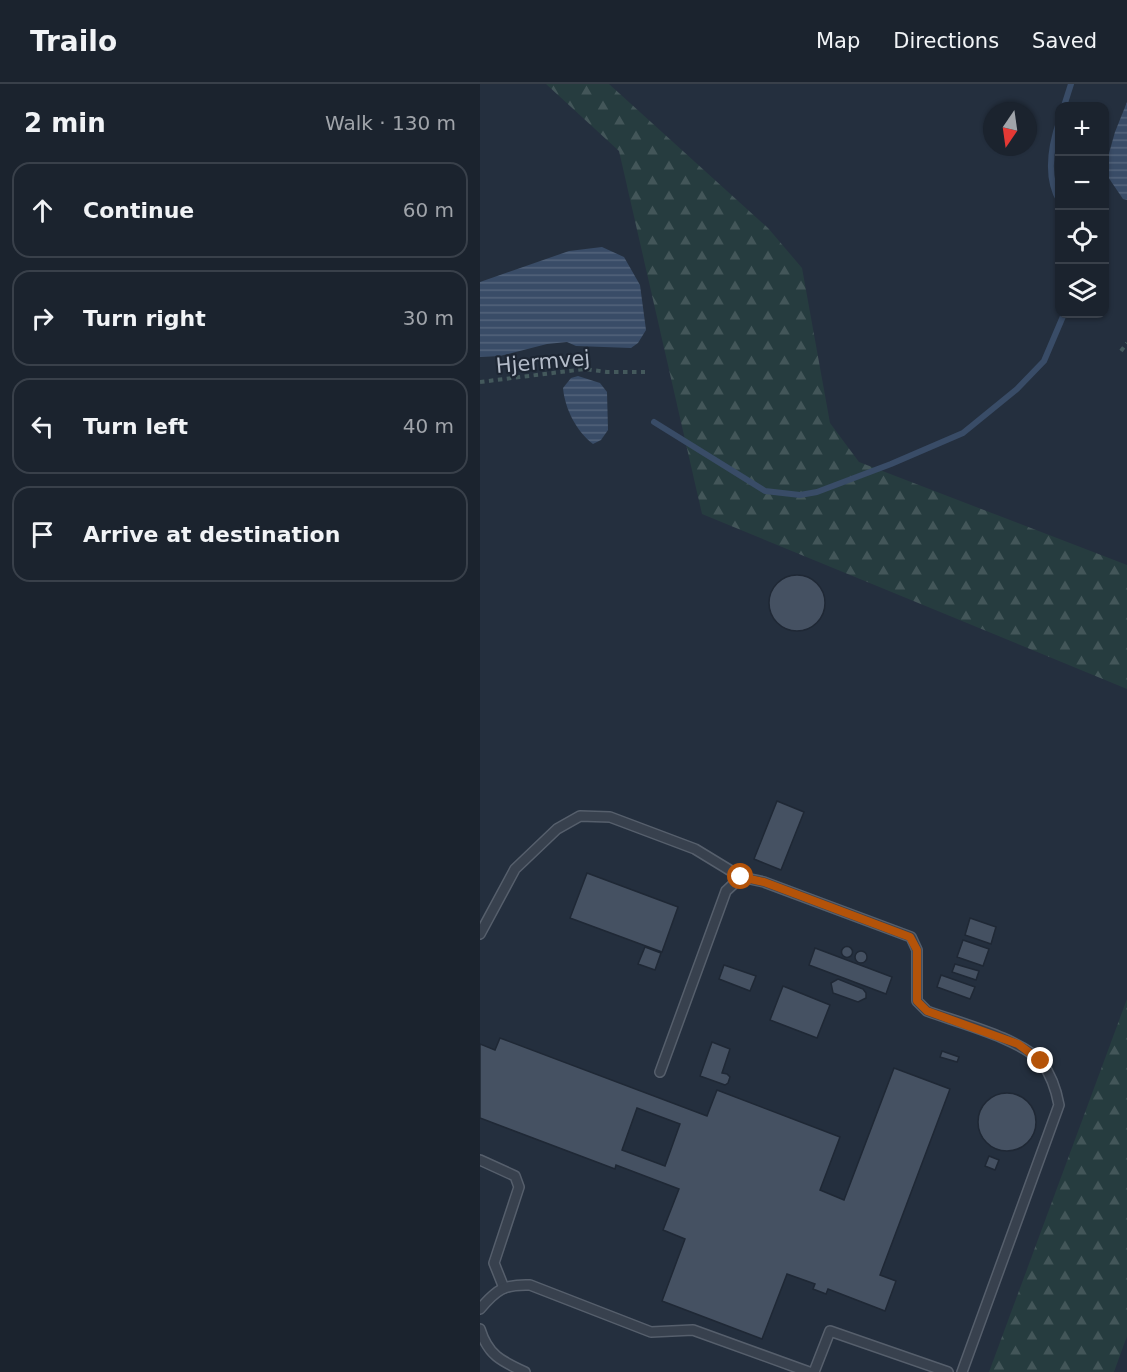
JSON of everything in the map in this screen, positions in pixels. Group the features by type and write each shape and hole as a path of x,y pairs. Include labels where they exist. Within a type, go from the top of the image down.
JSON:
{"lane":[{"path":"480,934 515,868 557,829 580,816 610,817 695,849 741,877 764,882 910,937 917,950 917,1001 927,1011 1018,1044 1041,1061 1055,1085 1059,1105 962,1372"},
{"path":"660,1072 726,891 741,877"},
{"path":"480,1160 515,1176 519,1188 494,1263 504,1288"},
{"path":"480,1310 494,1292 514,1284 530,1285 651,1332 693,1330 809,1372"},
{"path":"480,1329 484,1341 498,1360 525,1372"},
{"path":"814,1372 830,1331 948,1372"}],"path":[{"path":"1121,351 1127,344"},
{"name":"Hjermvej","path":"480,382 585,369 607,372 645,372"}],"green space":[{"path":"546,84 609,84 768,228 802,268 830,423 859,462 1127,565 1127,689 702,514 619,151"},
{"path":"1127,999 1127,1336 1114,1372 989,1372"}],"water":[{"path":"1127,102 1127,200 1123,199 1109,178 1109,153"},
{"path":"602,247 624,257 640,285 646,330 638,343 631,348 576,346 567,342 547,344 500,356 480,357 480,282 569,251"},
{"path":"578,376 600,383 607,392 608,430 601,440 593,444 577,426 564,396 563,388 571,378"}],"building":[{"path":"797,575 808,577 817,583 823,592 825,603 823,614 817,623 808,629 797,631 786,629 777,623 771,614 769,603 771,592 777,583 786,577"},
{"path":"777,801 804,812 781,870 754,859"},
{"path":"587,873 678,907 662,952 570,918"},
{"path":"970,918 996,927 991,944 965,935"},
{"path":"963,940 989,949 983,966 957,957"},
{"path":"645,947 661,953 655,970 638,964"},
{"path":"847,947 851,948 851,956 847,957 843,956 842,952 843,948"},
{"path":"815,948 892,977 886,994 809,965"},
{"path":"861,951 867,957 861,963 855,957"},
{"path":"955,964 979,971 976,980 952,972"},
{"path":"724,965 756,976 750,991 719,979"},
{"path":"941,975 975,987 970,999 937,987"},
{"path":"838,979 863,989 866,998 858,1002 833,993 831,983"},
{"path":"783,986 830,1005 817,1038 770,1020"},
{"path":"500,1038 707,1116 717,1090 840,1137 820,1190 844,1200 894,1068 950,1089 880,1275 896,1281 885,1311 828,1289 826,1294 813,1289 815,1284 787,1274 762,1339 662,1301 685,1239 663,1230 679,1189 616,1165 615,1169 480,1118 480,1044 495,1050","holes":["637,1108 680,1124 665,1166 622,1150"]},
{"path":"712,1042 730,1049 722,1073 730,1077 725,1085 700,1076"},
{"path":"942,1051 959,1057 957,1062 940,1057"},
{"path":"1007,1093 1018,1095 1031,1106 1036,1122 1034,1133 1023,1146 1007,1151 996,1149 983,1138 978,1122 980,1111 991,1098"},
{"path":"989,1156 999,1160 995,1170 985,1166"}],"waterway":[{"path":"1065,102 1071,84"},
{"path":"1055,136 1051,161 1055,192"},
{"path":"654,422 765,491 800,495 817,492 963,433 1017,389 1044,361 1062,318"}],"route":[{"path":"741,877 764,882 910,937 917,950 917,1001 927,1011 1018,1044 1041,1061"}]}
